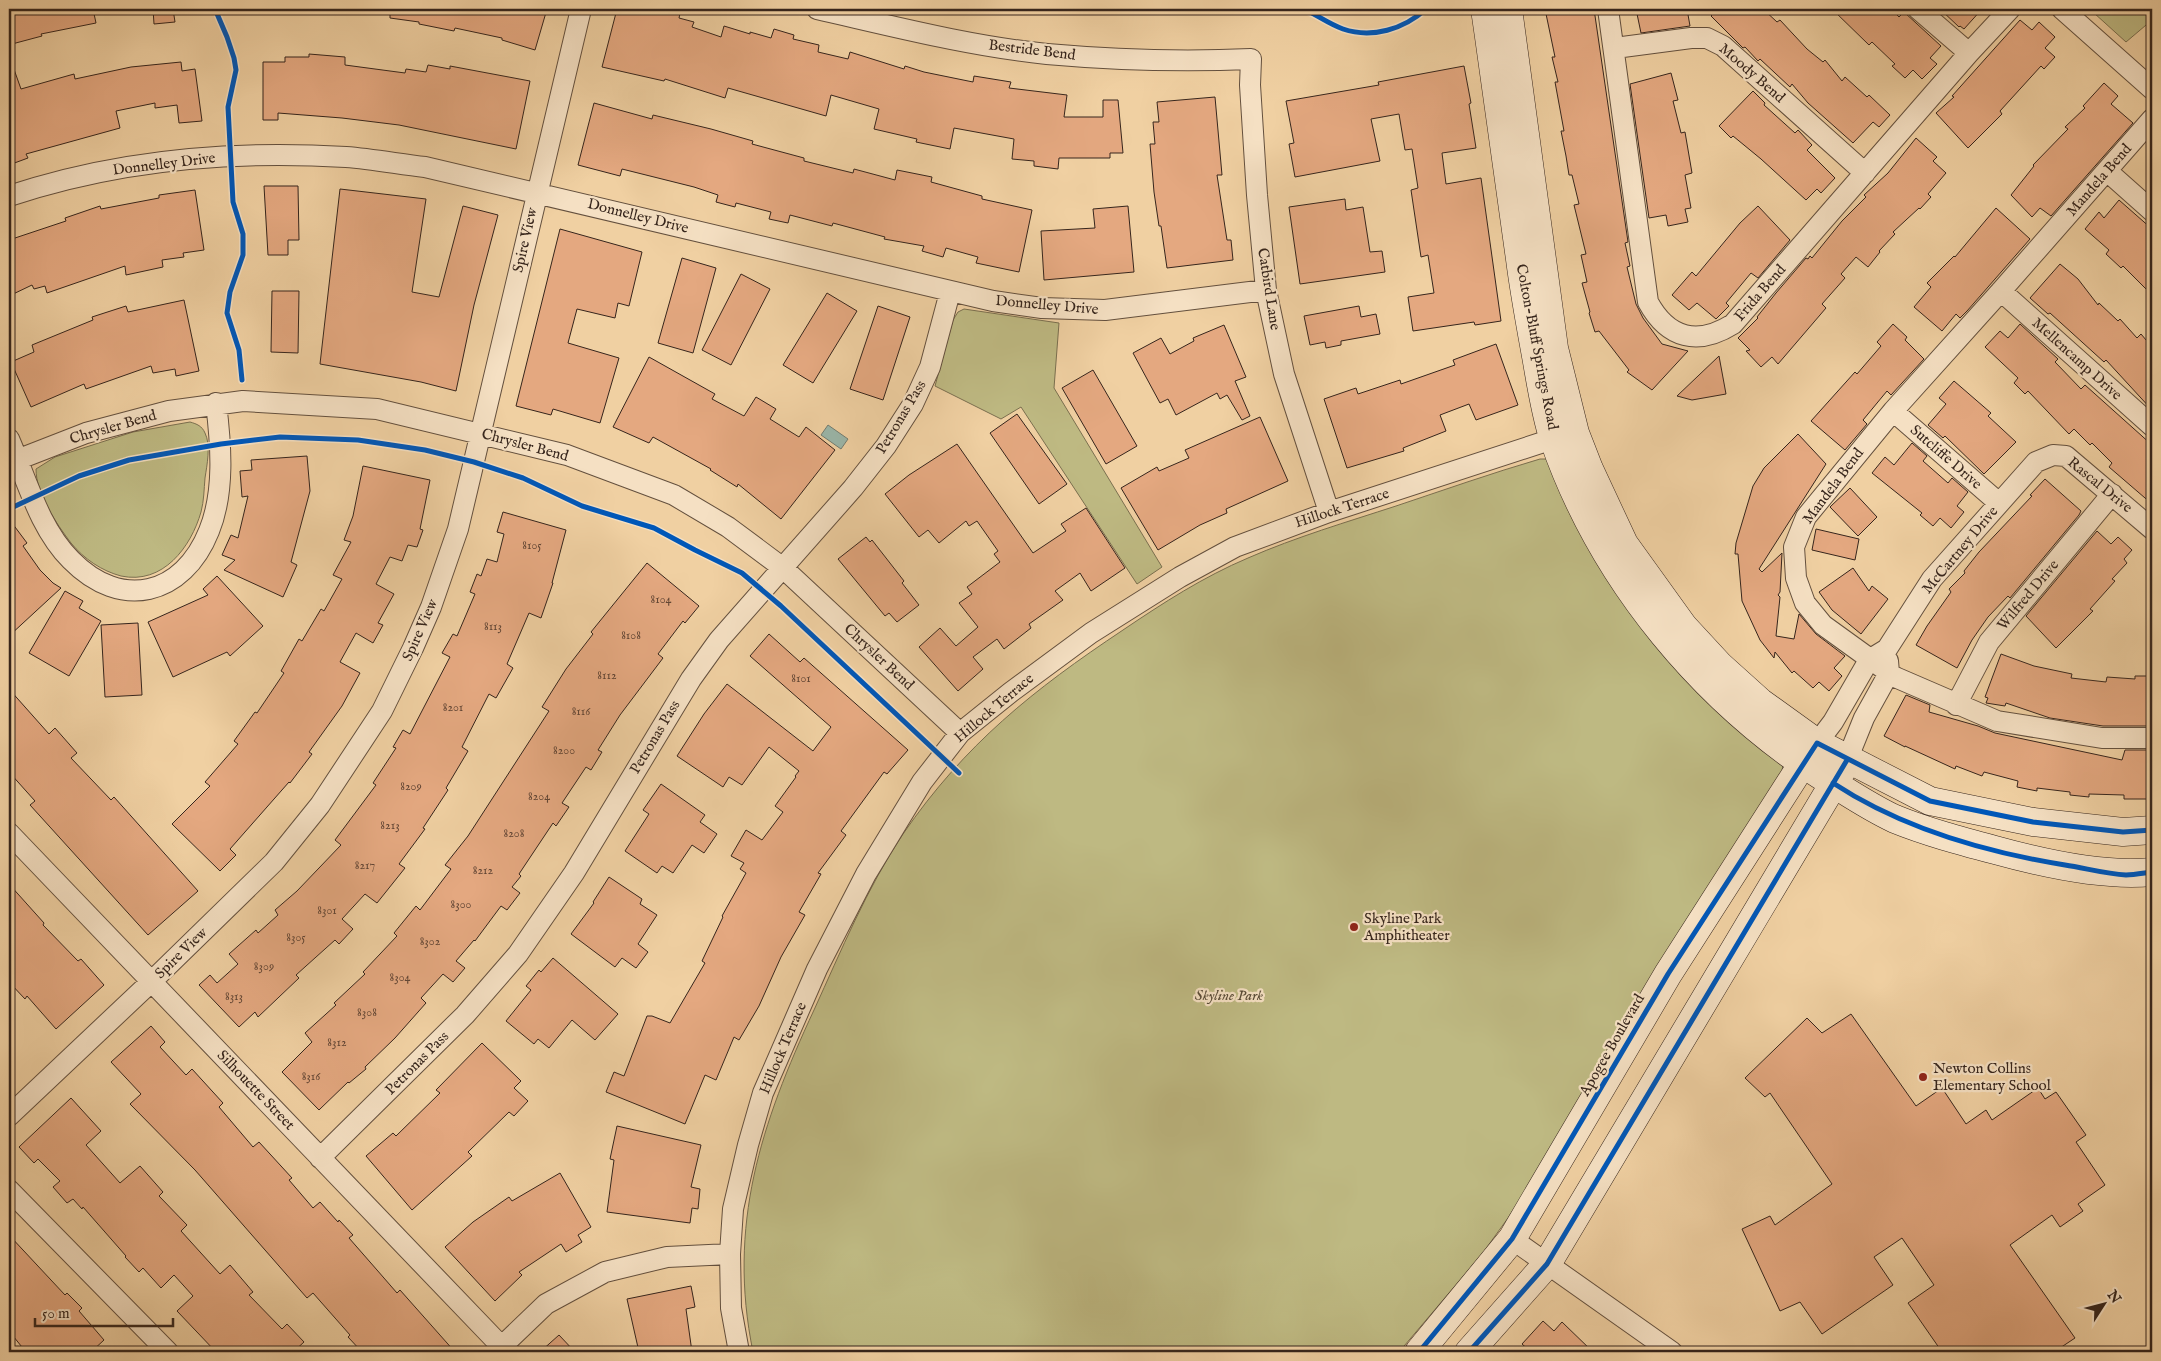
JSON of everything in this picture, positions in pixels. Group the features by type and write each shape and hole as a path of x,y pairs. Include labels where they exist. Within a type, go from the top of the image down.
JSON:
{"street":[{"name":"Spire View","path":"9,1116 274,862 320,805 382,711 431,607 458,529 536,192 581,9"},
{"name":"Bestride Bend","path":"816,9 925,34 1045,53 1132,60 1251,59"},
{"name":"Colton-Bluff Springs Road","path":"1485,9 1524,290 1543,397 1564,436"},
{"name":"Colton-Bluff Springs Road","path":"1508,9 1554,348 1564,436 1579,500 1618,572 1668,642 1712,688 1809,753 1834,783 1860,800 1896,819 1945,837 2025,859 2125,875 2152,872"},
{"name":"Frida Bend","path":"1608,9 1615,48 1648,302 1656,316 1665,325 1680,334 1710,336 1733,324 1969,53 2010,9"},
{"path":"1918,9 1969,53"},
{"path":"2062,9 2152,89"},
{"name":"Moody Bend","path":"1615,48 1691,38 1707,38 1714,41 1723,46 1865,173"},
{"name":"Catbird Lane","path":"1251,59 1250,85 1257,195 1266,290 1284,374 1329,512"},
{"name":"Mandela Bend","path":"2152,119 2001,291 1892,410 1806,517 1794,547 1796,578 1805,603 1823,625 1889,673 1956,705 1997,721 2102,738 2152,738"},
{"name":"Donnelley Drive","path":"9,196 44,184 156,162 188,158 278,155 348,157 425,167 950,292 1042,308 1105,310 1266,290"},
{"path":"2107,171 2152,211"},
{"name":"Mellencamp Drive","path":"2001,291 2152,426"},
{"name":"Petronas Pass","path":"320,1158 465,1015 518,954 574,873 691,679 719,640 853,488 886,446 913,404 930,367 950,292"},
{"name":"Chrysler Bend","path":"13,460 86,433 169,411 243,401 377,409 567,455 674,495 728,526 783,568 960,733"},
{"path":"9,439 13,460 45,523 70,560 109,588 130,591 147,590 165,583 183,571 197,554 210,531 220,478 221,444 216,404"},
{"name":"Sutcliffe Drive","path":"1892,410 1998,503"},
{"name":"Hillock Terrace","path":"739,1352 731,1308 730,1254 732,1209 763,1093 817,969 866,874 922,782 960,733 1011,692 1091,633 1180,577 1235,547 1329,512 1564,436"},
{"name":"Rascal Drive","path":"2042,459 2053,455 2066,456 2152,529"},
{"name":"McCartney Drive","path":"1809,753 1832,725 1870,660 1887,649 1932,579 1998,503 2036,462 2042,459"},
{"name":"Wilfred Drive","path":"1956,705 1989,642 2112,494"},
{"path":"1469,1352 1547,1264 1848,760 1864,718 1889,673 1887,649"},
{"name":"Colton-Bluff Springs Road","path":"1809,753 1848,760 1930,801 2033,822 2123,832 2152,830"},
{"name":"Apogee Boulevard","path":"1419,1352 1512,1239 1668,974 1809,753"},
{"name":"Silhouette Street","path":"9,833 152,981 499,1349"},
{"path":"9,1190 168,1352"},
{"path":"1512,1239 1672,1352"},
{"path":"499,1349 546,1304 606,1272 667,1258 730,1254"}],"green space":[{"path":"2097,9 2152,9 2152,20 2126,42 2094,13"},
{"path":"964,309 1059,323 1054,388 1162,567 1137,584 1021,407 1001,419 935,386 953,320 958,312"},
{"path":"190,422 199,426 204,431 208,443 208,455 201,512 190,538 182,550 162,569 150,575 136,577 121,576 94,564 71,543 53,517 39,488 36,469 55,457 133,432"},
{"name":"Skyline Park","path":"1540,459 1547,459 1783,764 1782,771 1551,1151 1508,1218 1482,1254 1399,1352 753,1352 746,1306 744,1261 747,1218 754,1176 778,1094 834,965 878,876 903,834 951,773 1002,721 1059,675 1153,610 1215,573 1266,550 1303,537"}],"shaded area":[{"path":"828,425 848,439 841,449 821,435"}],"building":[{"path":"9,9 93,9 96,23 41,34 42,36 12,44 9,32"},
{"path":"153,9 173,9 175,22 154,24"},
{"path":"390,9 547,9 535,50 502,40 502,38 455,28 454,31 419,24 419,22 390,18"},
{"path":"617,9 681,9 679,18 694,22 692,27 721,37 724,26 771,38 774,29 794,35 793,39 819,45 818,52 848,59 850,52 904,69 905,66 973,82 974,76 1011,82 1009,88 1067,95 1064,117 1103,117 1103,100 1118,100 1123,153 1110,153 1110,158 1059,158 1058,169 1034,166 1034,161 1012,159 1014,139 954,128 950,149 916,142 917,139 874,129 879,109 831,95 826,116 728,88 725,98 665,79 664,81 602,67"},
{"path":"1545,9 1594,9 1628,242 1625,243 1630,266 1627,267 1636,304 1643,318 1662,344 1688,351 1652,390 1627,372 1629,370 1599,331 1595,332 1589,313 1582,283 1587,282 1581,255 1586,254 1574,205 1579,204 1572,175 1569,175 1561,131 1564,131 1555,82 1558,82 1552,57 1555,57"},
{"path":"1636,9 1687,9 1690,26 1641,33"},
{"path":"1718,9 1763,9 1777,22 1780,20 1807,49 1823,62 1825,60 1842,81 1845,77 1867,97 1869,95 1890,115 1879,127 1873,122 1853,143 1808,103 1792,84 1790,87 1760,59 1758,61 1745,47 1743,48 1711,16"},
{"path":"1832,9 1891,9 1899,17 1904,12 1941,46 1930,58 1937,64 1922,79 1913,70 1905,78 1892,66 1895,64 1872,42 1869,45"},
{"path":"1940,9 1982,9 1964,29 1959,27"},
{"path":"2020,20 2032,30 2039,22 2055,37 2045,48 2055,57 2044,69 2041,66 2000,111 2002,114 1968,148 1936,113 1954,97 1952,96"},
{"path":"309,54 345,57 345,65 405,73 406,69 426,72 428,65 450,69 450,66 530,81 516,149 399,125 342,118 278,113 278,120 263,120 263,62 285,62 285,57 309,57"},
{"path":"9,61 11,61 21,89 74,74 75,79 131,67 181,62 182,71 195,69 202,121 179,123 177,105 155,108 155,103 116,111 120,128 26,154 28,158 9,165"},
{"path":"1464,66 1471,103 1469,104 1476,148 1442,153 1446,184 1481,178 1501,321 1475,325 1474,322 1413,331 1408,297 1434,293 1428,255 1421,257 1411,190 1418,188 1412,149 1405,150 1399,114 1371,119 1380,161 1295,177 1289,144 1294,143 1286,101 1379,85 1378,82"},
{"path":"1671,73 1678,100 1673,101 1681,133 1685,132 1692,173 1685,175 1691,208 1685,209 1688,222 1668,226 1666,215 1649,218 1630,84"},
{"path":"2104,83 2118,96 2111,104 2133,123 2051,216 2040,208 2032,217 2011,195 2033,165 2068,129 2065,127 2085,108 2083,106"},
{"path":"1753,91 1765,103 1764,105 1795,133 1798,130 1812,145 1807,150 1835,178 1821,193 1817,189 1806,200 1761,159 1733,136 1731,138 1719,126"},
{"path":"1215,97 1222,175 1217,175 1227,240 1231,240 1233,260 1167,268 1154,192 1150,144 1155,144 1153,122 1159,122 1157,102"},
{"path":"594,103 652,119 653,115 711,129 753,141 752,144 804,158 804,161 853,173 854,169 895,180 897,170 932,177 931,182 982,196 982,199 1032,210 1019,272 976,263 978,257 946,248 943,257 922,251 924,246 884,239 885,237 833,223 832,226 790,215 788,223 769,219 771,212 736,203 735,207 716,202 718,195 694,187 622,169 620,176 578,165"},
{"path":"1916,138 1937,157 1933,161 1946,173 1928,194 1931,197 1893,232 1895,234 1879,251 1868,267 1856,257 1841,274 1845,278 1822,304 1826,308 1778,364 1772,357 1761,367 1746,351 1750,350 1738,338 1758,318 1776,293 1806,258 1808,259 1810,256 1812,258 1842,221 1866,197 1864,195 1888,173"},
{"path":"264,186 298,186 299,240 288,240 288,255 268,255"},
{"path":"340,189 426,199 412,292 439,297 463,206 498,215 474,305 456,391 421,382 320,364"},
{"path":"195,190 204,250 183,253 184,257 162,260 163,267 126,275 125,266 47,293 45,286 34,289 32,285 9,296 9,240 66,221 65,218 100,206 101,209 159,198 159,195"},
{"path":"1345,199 1346,210 1363,207 1370,252 1382,251 1385,272 1300,284 1289,207"},
{"path":"2119,200 2152,229 2152,295 2123,266 2121,268 2106,254 2109,250 2085,229 2099,212 2104,218"},
{"path":"1128,206 1134,272 1044,280 1041,231 1095,228 1093,209"},
{"path":"1758,206 1790,240 1758,278 1751,273 1726,303 1729,306 1716,319 1697,303 1689,310 1672,295 1692,272 1696,276 1740,223"},
{"path":"1996,208 2030,239 1967,311 1960,318 1956,314 1942,331 1914,307 1931,287 1927,283 1955,257"},
{"path":"560,229 642,252 629,306 618,303 615,318 577,309 568,343 619,358 600,423 553,409 551,415 516,406"},
{"path":"682,258 716,268 693,353 658,343"},
{"path":"2060,264 2078,279 2098,305 2099,303 2118,321 2120,319 2137,338 2141,334 2152,347 2152,410 2106,360 2104,362 2050,313 2048,314 2030,298"},
{"path":"741,274 770,289 731,365 702,350"},
{"path":"272,291 299,291 298,353 271,352"},
{"path":"827,293 857,311 813,383 783,365"},
{"path":"184,300 199,371 176,376 175,369 153,373 151,366 86,389 84,384 31,407 11,362 34,352 32,345 93,320 92,317 126,306 128,312"},
{"path":"878,306 910,317 883,400 850,389"},
{"path":"1359,306 1361,317 1376,314 1380,334 1341,341 1341,345 1326,348 1325,342 1310,345 1304,316"},
{"path":"1893,324 1907,337 1905,340 1924,359 1891,395 1887,391 1863,420 1867,424 1845,450 1811,421 1855,372 1857,374 1881,346 1877,342"},
{"path":"2020,324 2058,359 2055,362 2081,389 2085,385 2152,445 2152,504 2109,467 2112,463 2092,443 2090,445 2074,429 2069,434 2028,391 2025,394 2014,383 2018,378 1985,347 2000,331 2008,338"},
{"path":"1224,325 1246,377 1235,381 1250,416 1242,420 1227,395 1220,399 1217,393 1176,415 1168,399 1160,403 1133,353 1161,338 1170,354 1194,341 1193,338"},
{"path":"1496,344 1518,405 1476,420 1469,404 1440,415 1446,431 1403,448 1404,451 1347,468 1324,399 1356,388 1358,394 1400,380 1401,384 1455,365 1453,360"},
{"path":"1719,356 1726,394 1692,400 1677,396"},
{"path":"649,357 715,394 712,399 744,416 756,397 776,409 770,419 799,437 806,427 835,450 781,519 738,484 737,487 711,469 653,437 649,443 613,427"},
{"path":"1093,370 1137,446 1106,464 1062,388"},
{"path":"1954,381 1991,413 1988,416 2016,442 1984,474 1945,436 1943,438 1928,425 1946,404 1939,398"},
{"path":"1017,414 1067,484 1039,504 990,433"},
{"path":"1260,417 1288,481 1226,509 1227,513 1200,525 1158,550 1121,488 1157,467 1159,471 1189,458 1185,450"},
{"path":"1798,434 1826,464 1759,569 1762,572 1782,553 1776,636 1794,639 1799,614 1816,634 1845,656 1834,668 1842,676 1829,691 1819,682 1813,688 1794,671 1792,673 1775,652 1774,658 1760,640 1742,601 1738,554 1735,554 1736,543 1753,486 1764,468"},
{"path":"1912,443 1927,456 1923,461 1948,483 1952,478 1968,492 1957,506 1964,512 1951,528 1940,518 1933,526 1920,515 1922,513 1872,473 1885,457 1894,465"},
{"path":"957,444 1033,553 1066,531 1061,524 1086,508 1125,568 1091,591 1080,573 1055,591 1063,600 1029,624 1031,628 1004,649 997,639 973,657 983,669 958,691 919,647 940,628 956,646 978,627 959,603 972,594 967,587 1000,562 994,554 998,551 977,521 969,526 966,521 939,543 928,530 919,537 885,494 909,475"},
{"path":"307,456 310,491 291,562 297,565 283,597 224,570 235,560 222,555 231,535 238,538 248,496 242,497 240,471 252,470 251,460"},
{"path":"363,466 430,480 420,529 423,530 417,547 408,545 402,561 390,557 376,584 394,594 378,623 383,625 373,643 356,633 340,662 360,673 342,706 309,752 312,754 290,783 230,849 236,855 220,871 172,824 210,786 205,782 238,744 234,741 255,712 257,713 284,673 281,671 299,639 302,641 321,609 324,611 342,579 333,575 351,542 344,540 353,516"},
{"path":"2045,479 2081,511 2079,515 2010,598 2008,596 1988,617 1972,640 1957,668 1916,645 1951,592 1949,589 1965,573 1964,571 1979,552 2032,496 2030,495"},
{"path":"1850,488 1877,517 1858,536 1830,507"},
{"path":"503,512 566,530 553,583 541,618 529,613 507,664 513,668 496,698 489,694 462,747 468,751 446,788 448,790 423,828 425,829 399,864 405,868 377,903 365,894 342,919 353,929 339,944 335,940 296,975 299,978 258,1017 255,1012 239,1027 199,985 210,975 217,983 238,964 229,954 256,930 258,933 278,915 275,910 297,891 341,845 335,840 376,785 373,783 396,748 393,747 403,730 410,734 450,657 442,653 453,634 457,636 475,594 470,592 477,574 481,576 487,559 497,562 504,534 497,532"},
{"path":"9,519 27,543 23,546 40,570 61,588 9,636"},
{"path":"1816,529 1859,539 1855,560 1812,550"},
{"path":"2097,531 2111,544 2118,537 2132,550 2124,559 2127,563 2112,579 2115,581 2090,609 2093,611 2056,648 2026,616"},
{"path":"866,537 870,542 872,540 904,581 902,583 919,605 897,622 889,613 885,616 838,559"},
{"path":"647,563 699,606 685,623 683,621 658,654 663,658 620,715 598,750 602,752 591,770 586,767 562,803 569,807 556,826 553,823 519,874 521,876 512,887 520,893 507,910 501,906 475,941 456,961 465,968 453,982 443,974 421,998 426,1003 395,1038 365,1067 366,1069 348,1082 319,1110 282,1072 312,1042 305,1033 336,1005 334,1003 365,974 363,972 397,936 394,933 416,906 420,910 451,869 445,865 468,836 549,711 542,707 566,669 593,634 591,632"},
{"path":"1853,568 1869,591 1872,586 1888,599 1861,634 1832,610 1819,592"},
{"path":"217,576 263,626 230,656 227,652 173,677 148,622 208,595 203,589"},
{"path":"65,591 83,601 79,608 101,621 69,676 29,653"},
{"path":"138,623 142,695 105,697 101,625"},
{"path":"769,634 800,662 804,658 908,750 887,774 884,772 841,831 846,835 818,873 821,874 799,912 805,915 781,957 759,1006 739,1040 734,1037 716,1080 705,1075 685,1124 606,1092 614,1072 624,1076 647,1016 670,1023 705,963 702,961 722,916 746,873 740,869 744,863 731,856 746,830 762,840 783,812 775,806 799,771 769,747 742,785 729,777 723,787 677,756 704,714 727,684 813,751 831,727 750,656"},
{"path":"2001,654 2034,666 2072,674 2071,678 2106,682 2107,677 2135,679 2135,676 2152,676 2152,726 2103,726 2050,718 2006,703 2005,706 1986,703 1988,698 1985,697"},
{"path":"9,689 49,734 55,728 77,753 71,758 111,800 114,797 198,891 148,935 30,805 35,801 9,772"},
{"path":"1906,695 1930,705 1929,712 1978,726 1995,733 2122,760 2125,750 2152,750 2152,799 2124,799 2124,795 2089,794 2089,797 2070,795 2070,792 2037,788 2037,791 2017,787 2018,781 1984,772 1982,776 1956,766 1955,769 1884,736"},
{"path":"661,784 705,815 700,822 717,834 704,853 692,845 673,873 662,866 657,873 625,851 649,814 643,810"},
{"path":"609,877 642,899 640,904 657,915 638,944 648,952 636,968 622,958 615,967 571,934 594,903"},
{"path":"9,884 44,923 43,925 78,961 81,959 104,985 56,1029 27,996 25,999 9,982"},
{"path":"553,958 618,1014 595,1040 572,1020 549,1048 538,1039 534,1044 506,1021 531,990 526,986 539,970 541,972"},
{"path":"1851,1014 1916,1106 1942,1088 1966,1124 1986,1110 1992,1120 2038,1088 2045,1099 2056,1092 2086,1135 2076,1142 2105,1185 2078,1204 2083,1211 2060,1227 2052,1215 2010,1245 2075,1338 2054,1352 1942,1352 1908,1303 1934,1285 1902,1238 1874,1257 1893,1285 1822,1334 1800,1302 1780,1311 1742,1229 1770,1216 1775,1225 1832,1184 1770,1093 1765,1097 1745,1078 1807,1018 1822,1033"},
{"path":"151,1026 165,1042 160,1047 186,1075 192,1069 223,1103 219,1107 253,1147 259,1142 292,1178 289,1180 313,1208 320,1202 338,1222 339,1220 353,1235 349,1238 397,1293 400,1290 455,1352 362,1352 348,1337 350,1335 313,1293 307,1298 195,1170 130,1104 141,1094 111,1062"},
{"path":"482,1043 521,1081 514,1088 528,1101 514,1116 509,1112 468,1152 472,1156 412,1210 366,1156 393,1133 396,1136 440,1093 436,1090"},
{"path":"71,1098 101,1131 86,1145 120,1183 140,1166 163,1192 159,1196 187,1225 181,1231 220,1274 230,1265 253,1292 249,1295 282,1329 287,1324 304,1342 293,1352 216,1352 177,1311 193,1296 174,1275 161,1288 143,1268 139,1272 83,1207 82,1209 73,1199 67,1203 53,1187 60,1181 38,1159 34,1163 19,1147"},
{"path":"617,1126 701,1145 691,1187 700,1189 698,1209 692,1208 690,1223 607,1212 614,1160 610,1159"},
{"path":"560,1173 591,1227 578,1235 582,1242 566,1252 561,1244 519,1272 522,1275 495,1301 445,1247 473,1222 509,1197 512,1201"},
{"path":"9,1235 65,1295 67,1293 82,1308 79,1311 104,1340 91,1352 26,1352 9,1331"},
{"path":"691,1286 695,1307 686,1309 692,1352 639,1352 627,1299"},
{"path":"1543,1321 1554,1331 1562,1322 1593,1352 1531,1352 1522,1344"},
{"path":"559,1335 575,1352 540,1352"}],"cycle path":[{"path":"215,9 227,37 236,70 228,107 233,202 243,234 243,255 230,292 227,313 239,350 242,380"},
{"path":"1304,9 1343,29 1365,33 1398,27 1426,9"},
{"path":"9,509 79,476 129,460 221,444 280,437 358,440 425,450 474,462 523,478 582,506 654,528 742,573 781,606 959,773"},
{"path":"1419,1352 1512,1239 1668,974 1817,743 1930,801 2033,822 2123,832 2152,830"},
{"path":"1469,1352 1547,1264 1847,760"},
{"path":"1833,783 1887,813 1916,826 1974,845 2035,860 2111,873 2129,875 2152,872"}],"place":[{"name":"Skyline Park Amphitheater","path":"1354,927"},
{"name":"Newton Collins Elementary School","path":"1923,1077"}]}
